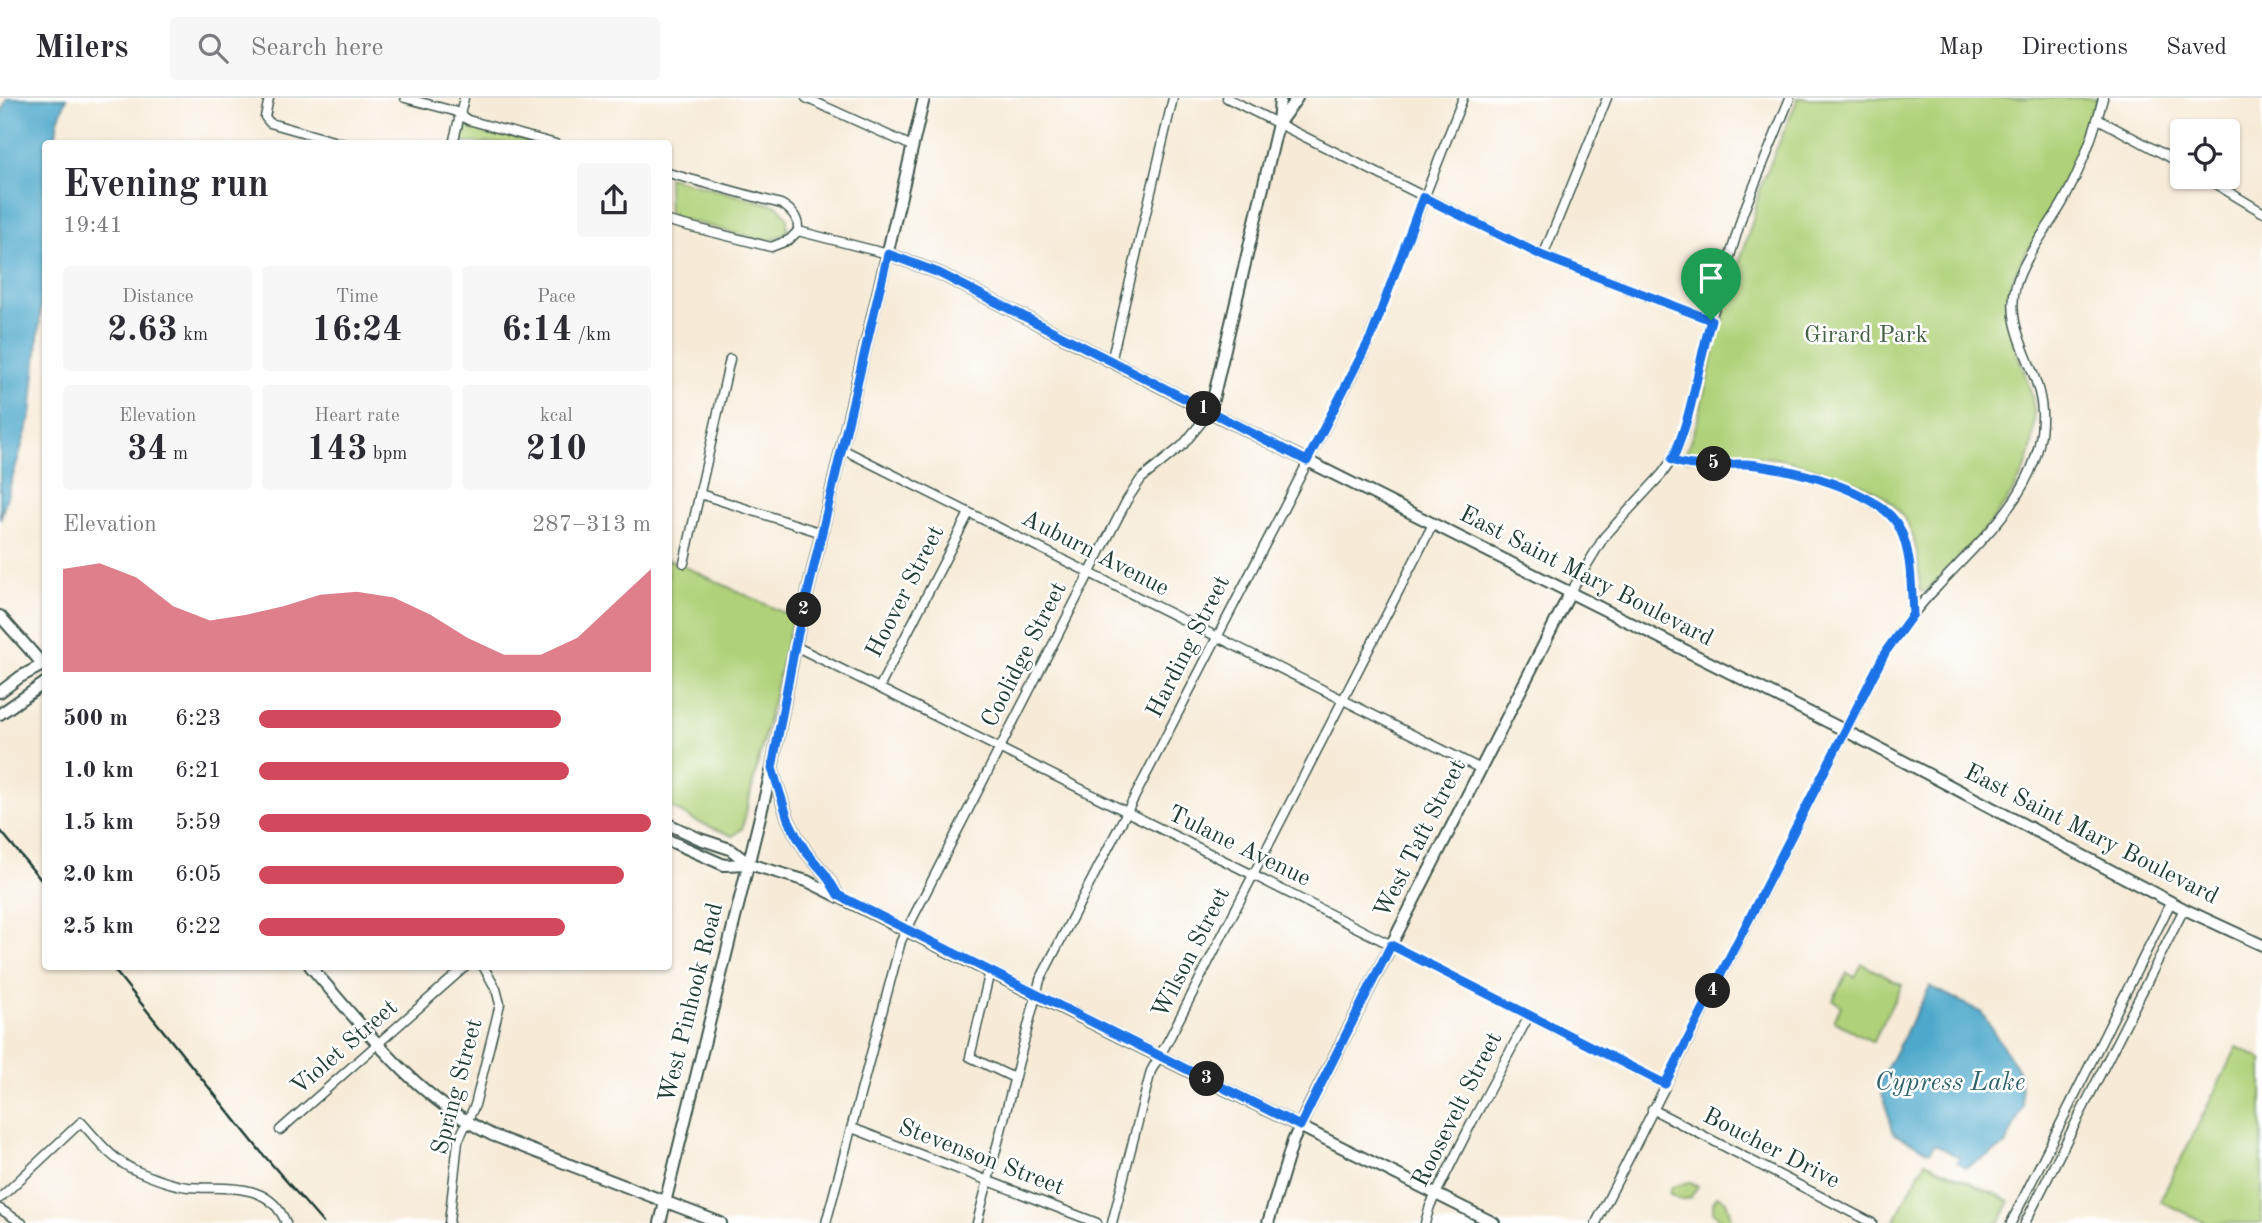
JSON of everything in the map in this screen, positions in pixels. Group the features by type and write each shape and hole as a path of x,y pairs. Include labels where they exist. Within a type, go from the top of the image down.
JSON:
{"street":[{"path":"269,98 265,117 270,123 330,140"},
{"path":"405,98 460,114 468,120 541,140"},
{"path":"454,140 464,98"},
{"path":"806,98 912,146"},
{"name":"West Pinhook Road","path":"660,1223 772,768 795,646 923,98"},
{"path":"1111,362 1173,98"},
{"path":"1227,98 1543,256 1711,320"},
{"name":"Coolidge Street","path":"826,1223 901,941 1127,500 1141,479 1183,445 1210,412 1278,124 1280,98"},
{"name":"Coolidge Street","path":"1278,124 1297,98"},
{"name":"Harding Street","path":"977,1223 1040,980 1372,335 1463,98"},
{"path":"1543,256 1608,98"},
{"path":"1570,593 1604,537 1672,460 1684,433 1711,320 1743,213 1790,98"},
{"path":"1596,1223 1886,651 1913,614 2006,512 2029,474 2039,441 2042,413 2037,389 2015,327 2012,300 2019,276 2075,179 2103,98"},
{"path":"2098,118 2170,157"},
{"path":"672,174 781,204 794,215 798,231 789,240 771,247 672,222"},
{"path":"2226,189 2261,208"},
{"path":"798,231 888,254"},
{"name":"East Saint Mary Boulevard","path":"888,254 939,273 1846,731 2184,909 2262,945"},
{"path":"684,563 730,359"},
{"name":"Auburn Avenue","path":"842,449 1481,769"},
{"path":"1672,460 1691,466 1723,463 1773,468 1836,485 1871,499 1889,512 1904,538 1908,551 1913,614"},
{"path":"700,494 822,533"},
{"name":"Hoover Street","path":"878,688 969,513"},
{"name":"Wilson Street","path":"1112,1223 1151,1071 1433,524"},
{"name":"West Taft Street","path":"1268,1223 1300,1126 1570,593"},
{"path":"0,616 42,662"},
{"name":"Tulane Avenue","path":"795,646 1665,1084"},
{"path":"0,692 20,677 42,666"},
{"path":"0,714 42,685"},
{"path":"772,768 788,819 796,835 838,895"},
{"path":"672,826 699,839 730,849 749,864"},
{"path":"672,842 724,865 749,864 807,881 838,895 1494,1223"},
{"path":"2011,1223 2171,902"},
{"path":"2025,1223 2184,909"},
{"path":"2139,965 2152,972"},
{"path":"314,970 423,1089 467,1123 721,1223"},
{"name":"Violet Street","path":"280,1130 462,970"},
{"name":"Spring Street","path":"449,1223 458,1141 475,1105 500,1004 496,989 485,970"},
{"path":"990,971 970,1057 1014,1078"},
{"name":"Roosevelt Street","path":"1425,1223 1436,1194 1482,1102 1530,1016"},
{"path":"2074,1100 2084,1106"},
{"name":"Boucher Drive","path":"1652,1109 1872,1223"},
{"path":"0,1198 81,1122 113,1156 139,1172 184,1186 258,1192 275,1204 286,1223"},
{"name":"Stevenson Street","path":"852,1128 1097,1223"},
{"path":"0,1209 22,1223"}],"green space":[{"name":"Girard Park","path":"1798,98 2097,98 2074,165 2050,213 2020,263 2008,297 2011,332 2034,410 2033,441 2024,470 2010,496 1991,522 1925,592 1920,590 1916,550 1903,516 1892,503 1865,486 1810,467 1776,459 1744,456 1687,460 1684,457 1697,423 1721,322 1754,216 1759,190"},
{"path":"466,125 527,140 462,140"},
{"path":"672,178 778,206 787,217 787,231 778,238 765,241 672,217"},
{"path":"672,561 793,617 742,829 733,836 672,808"},
{"path":"1862,964 1902,985 1873,1042 1834,1021 1841,1006 1833,1000 1847,973 1855,977"},
{"path":"2237,1047 2262,1059 2262,1223 2206,1223 2160,1201"},
{"path":"1925,1162 2010,1201 1999,1223 1893,1223"},
{"path":"1689,1182 1698,1186 1690,1198 1680,1200 1669,1194 1672,1187"},
{"path":"1717,1196 1726,1201 1731,1217 1728,1223 1720,1220 1713,1211"}],"water":[{"path":"7,98 67,98 58,120 55,140 42,140 42,296 31,415 0,520 0,117"},
{"name":"Cypress Lake","path":"1930,986 1981,1012 2019,1072 2023,1106 2005,1146 1966,1167 1957,1162 1959,1157 1934,1144 1930,1152 1894,1134 1879,1083"}],"railway":[{"path":"0,830 42,881"},
{"path":"114,970 261,1152 323,1223"}],"route":[{"path":"1423,197 1543,256 1711,320 1690,415 1672,460 1691,466 1723,463 1773,468 1836,485 1871,499 1889,512 1904,538 1908,551 1913,614 1886,651 1665,1084 1391,945 1300,1126 838,895 796,835 788,819 772,768 795,646 888,254 939,273 1307,461 1372,335 1423,197"}]}
